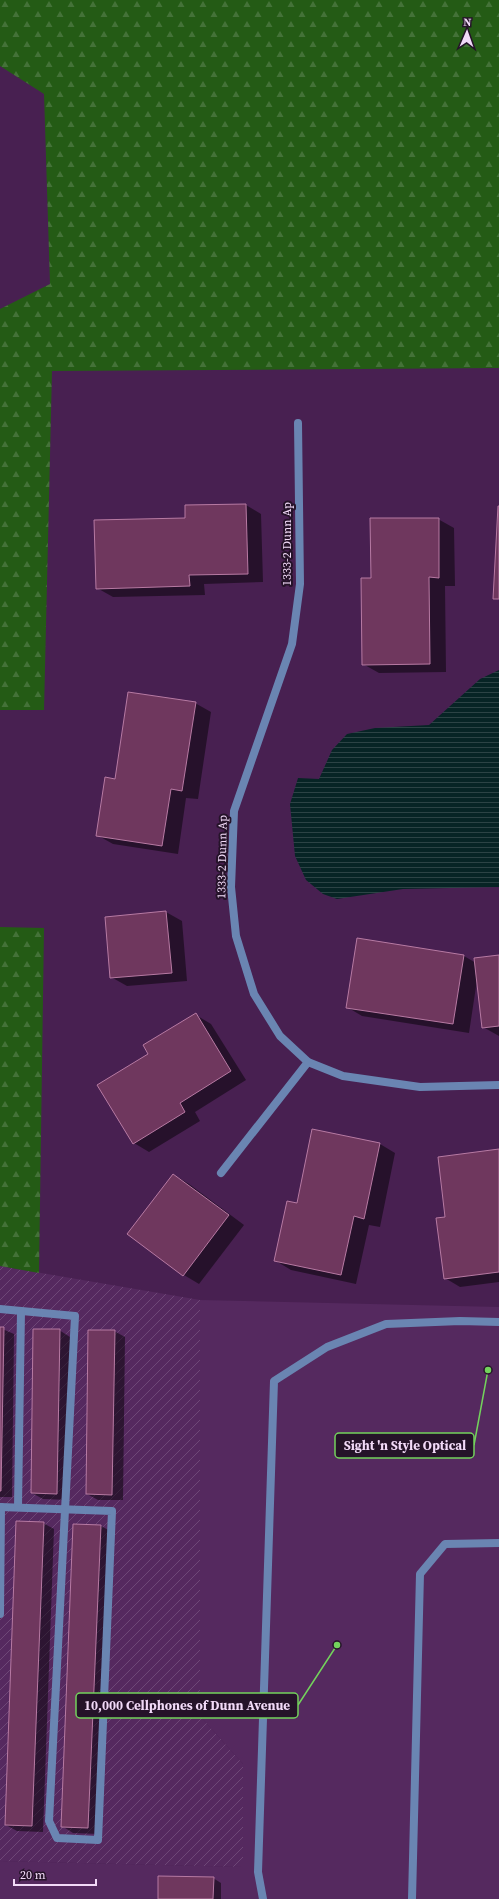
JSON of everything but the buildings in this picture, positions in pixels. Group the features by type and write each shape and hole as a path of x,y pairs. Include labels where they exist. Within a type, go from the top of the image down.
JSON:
{"street":[{"name":"1333-2 Dunn Ap","path":"298,423 300,584 292,644 234,811 231,887 236,936 254,994 280,1036 308,1062 344,1076 420,1087 499,1085"},
{"path":"221,1173 308,1062"},
{"path":"0,1309 75,1316 64,1510 49,1822 57,1838 98,1840 112,1511 64,1510 1,1507 0,1614"},
{"path":"18,1508 21,1311"},
{"path":"263,1899 258,1872 274,1381 327,1346 386,1324 460,1321 499,1322"},
{"path":"412,1899 420,1574 445,1544 499,1543"}],"shaded area":[{"path":"499,670 499,887 403,889 337,899 323,894 306,880 295,856 290,804 298,778 319,779 332,750 347,734 375,728 429,725 480,679"},
{"path":"0,1266 200,1300 200,1716 243,1764 243,1867 0,1861"},
{"path":"200,1300 499,1307 499,1899 0,1899 0,1861 243,1867 243,1764 200,1716"}],"green space":[{"path":"0,0 499,0 499,368 52,371 44,710 0,710 0,309 50,284 44,94 0,66"},
{"path":"0,927 44,928 39,1273 0,1266"}],"place":[{"name":"Sight 'n Style Optical","path":"488,1370"},
{"name":"10,000 Cellphones of Dunn Avenue","path":"337,1645"}]}
